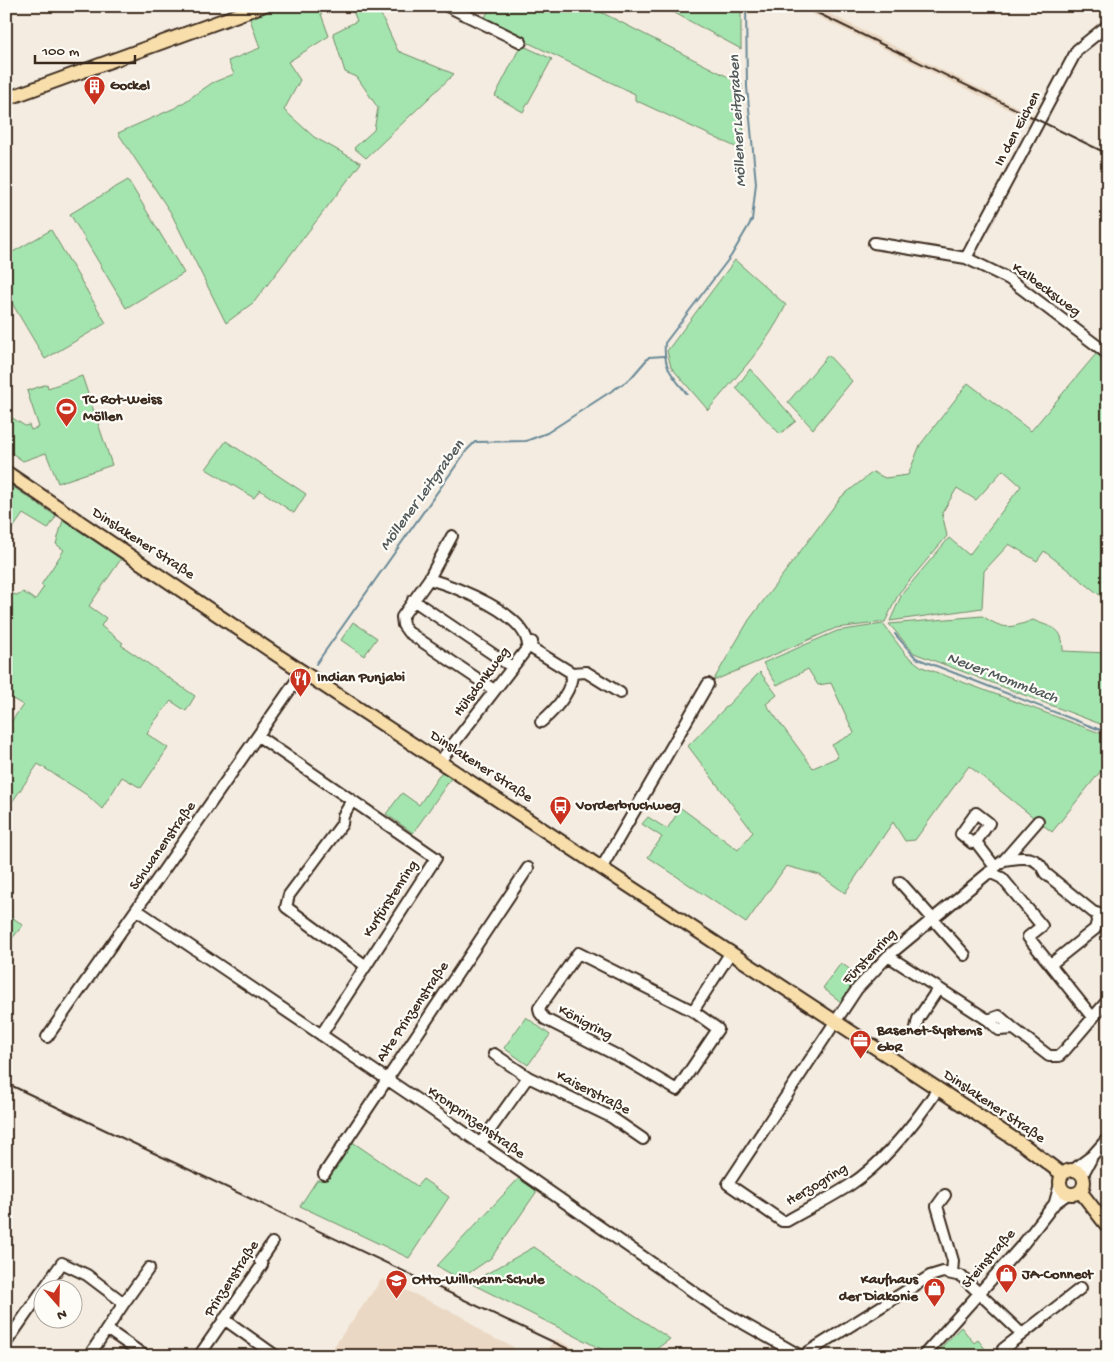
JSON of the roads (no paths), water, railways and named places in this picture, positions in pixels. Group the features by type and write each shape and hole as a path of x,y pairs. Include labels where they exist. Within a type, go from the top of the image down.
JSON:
{"main road":[{"path":"6,99 262,6"},
{"name":"Dinslakener Straße","path":"6,472 303,671 1025,1146 1071,1181 1108,1226"}],"street":[{"path":"447,6 520,42"},
{"name":"In den Eichen","path":"966,258 1077,50 1108,25"},
{"name":"Kalbecksweg","path":"874,243 966,258 1009,279 1108,354"},
{"path":"452,536 429,579 402,617 403,626 408,632 494,690"},
{"path":"429,579 476,596 500,610 531,644"},
{"path":"413,600 512,667"},
{"name":"Hülsdonkweg","path":"441,760 531,644 572,673 586,672 620,693"},
{"name":"Schwanenstraße","path":"47,1037 303,671"},
{"path":"541,722 554,710 572,683 572,673"},
{"path":"602,867 708,684"},
{"name":"Kurfürstenring","path":"258,736 436,858 321,1035"},
{"path":"352,801 343,816 342,824 289,895 286,907 366,966"},
{"name":"Fürstenring","path":"836,1021 857,989 888,956 1004,860 1038,821"},
{"path":"976,842 992,869 1002,878 1042,926 1028,937 1093,1018"},
{"name":"Fürstenring","path":"1004,860 1028,856 1041,864 1045,873 1093,912 1104,915"},
{"name":"Alte Prinzenstraße","path":"324,1174 528,868"},
{"path":"900,882 965,955"},
{"name":"Kronprinzenstraße","path":"137,910 386,1079 728,1316 801,1356 930,1276 943,1272 952,1273"},
{"path":"1051,964 1095,929 1104,915"},
{"path":"693,1011 731,952"},
{"name":"Königring","path":"578,953 693,1011 718,1029 676,1090 628,1061 545,1019 540,1013 539,1008 572,958 578,953"},
{"path":"888,956 988,1020 1000,1030 1014,1029 1048,1056 1060,1056 1108,1000"},
{"path":"916,1028 918,1020 938,989"},
{"name":"Herzogring","path":"836,1021 728,1184 782,1221 787,1221 851,1184 874,1165 901,1137 938,1089"},
{"name":"Kaiserstraße","path":"494,1054 528,1077 610,1117 643,1138"},
{"path":"480,1144 528,1077"},
{"name":"Steinstraße","path":"923,1356 1024,1243 1071,1181 1108,1138"},
{"path":"945,1195 937,1206 953,1261 952,1273 960,1276 980,1293 1022,1334"},
{"name":"Prinzenstraße","path":"199,1356 262,1265 260,1261 272,1243"},
{"path":"50,1280 62,1263 87,1275 124,1303"},
{"path":"89,1356 149,1268"},
{"path":"1003,1349 1081,1288"},
{"path":"6,1343 32,1306"},
{"path":"224,1319 276,1356"},
{"path":"108,1330 145,1356"}],"waterway":[{"name":"Möllener Leitgraben","path":"687,394 667,365 665,343 731,256 752,220 756,183 747,87 746,6"},
{"name":"Möllener Leitgraben","path":"316,664 467,450 475,442 526,441 547,433 630,379 649,357 664,356"},
{"name":"Neuer Mommbach","path":"895,634 916,658 1108,733"}],"railway":[{"path":"803,6 1108,154"},
{"path":"6,1083 583,1356"}],"place":[{"name":"Gockel","path":"94,105"},
{"name":"TC Rot-Weiss Möllen","path":"67,428"},
{"name":"Indian Punjabi","path":"301,697"},
{"name":"Vorderbruchweg","path":"560,825"},
{"name":"Basenet-Systems GbR","path":"861,1059"},
{"name":"JA-Connect","path":"1006,1294"},
{"name":"Otto-Willmann-Schule","path":"396,1299"},
{"name":"Kaufhaus der Diakonie","path":"934,1308"}]}
